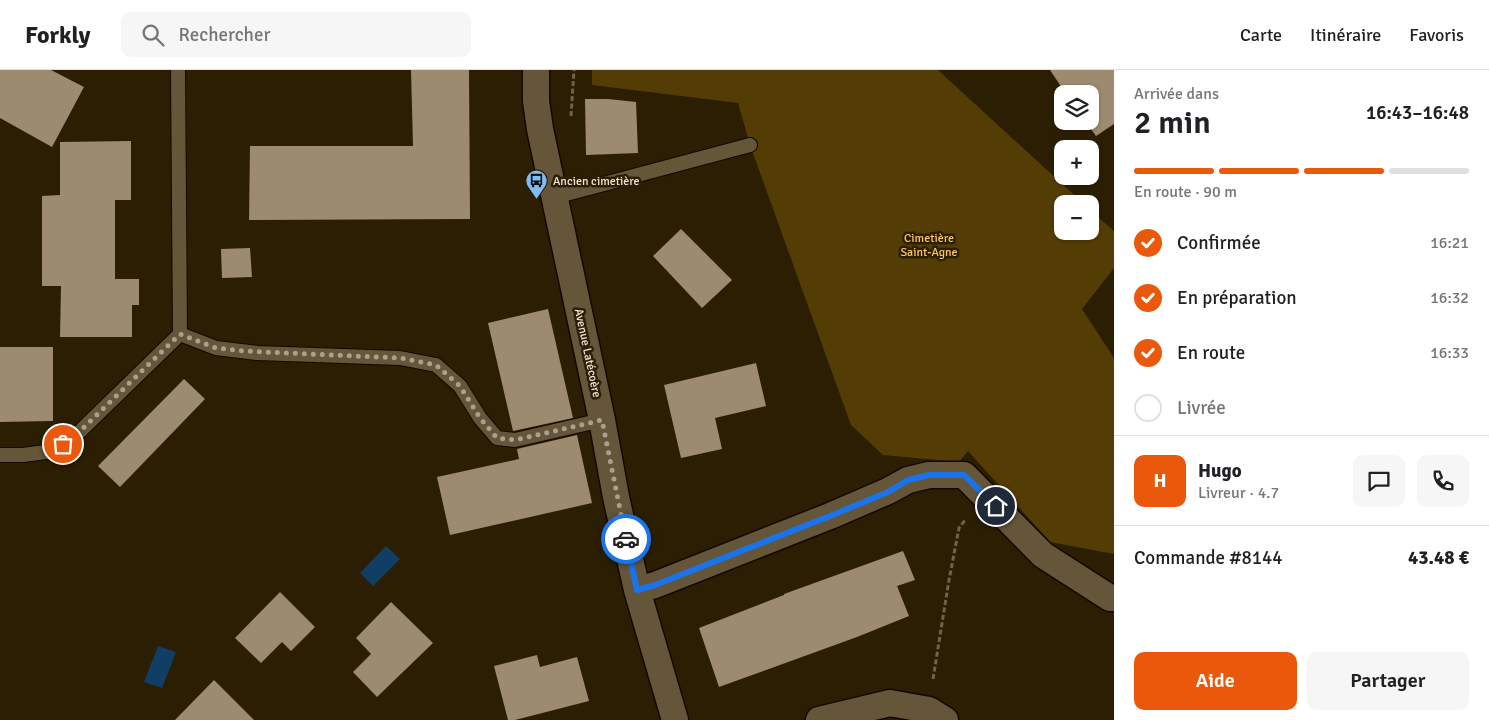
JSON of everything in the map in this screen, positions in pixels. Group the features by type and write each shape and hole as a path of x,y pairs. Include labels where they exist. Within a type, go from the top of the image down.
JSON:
{"street":[{"name":"Avenue Latécoère","path":"536,70 536,101 540,129 602,420 616,497 637,590 675,720"},
{"path":"637,590 655,585 888,492 929,467 964,475 1044,555 1110,598 1114,598"},
{"path":"818,720 890,703 937,715"}],"lane":[{"path":"0,455 23,455 53,451 74,437 180,334 178,70"},
{"path":"555,198 750,145"},
{"path":"180,334 216,348 257,353 400,358 436,365 460,386 480,418 497,438 515,440 602,420"}],"path":[{"path":"937,715 949,580 959,528 985,494"}],"green space":[{"name":"Cimetière Saint-Agne","path":"592,70 938,70 1054,176 1054,185 1063,185 1074,195 1054,195 1054,240 1099,240 1099,218 1114,231 1114,268 1082,309 1114,358 1114,554 1050,542 968,451 959,462 883,455 851,425 750,145 738,103 592,85"}],"water":[{"path":"386,546 400,559 373,586 360,573"},
{"path":"158,646 176,652 162,688 144,682"}],"building":[{"path":"0,70 51,70 84,87 52,147 0,118"},
{"path":"411,70 469,70 470,219 249,220 250,146 413,146"},
{"path":"1050,70 1114,70 1114,124 1096,136 1092,130 1099,130 1099,85 1060,85"},
{"path":"585,99 636,102 638,153 586,155"},
{"path":"131,141 131,200 115,200 115,279 139,279 139,305 132,305 132,337 60,337 61,286 42,286 42,196 60,195 60,142"},
{"path":"681,229 732,280 702,308 653,256"},
{"path":"250,248 252,277 222,278 221,249"},
{"path":"548,309 573,418 513,431 488,323"},
{"path":"0,347 53,347 53,421 0,422"},
{"path":"756,363 766,406 715,418 722,449 681,458 664,385"},
{"path":"184,379 205,399 120,487 98,466"},
{"path":"577,435 592,503 450,535 437,477 519,459 517,449"},
{"path":"903,551 915,580 897,586 909,616 719,687 699,628 784,594"},
{"path":"280,592 315,627 291,651 282,642 261,663 235,638"},
{"path":"391,602 433,643 377,697 353,672 371,654 356,638"},
{"path":"537,655 540,667 577,657 589,701 515,720 508,720 494,666"},
{"path":"214,680 254,720 175,720"}],"way so far":[{"path":"63,444 74,437 180,334 216,348 257,353 400,358 436,365 460,386 480,418 497,438 515,440 602,420 626,539"}],"place":[{"name":"Ancien cimetière","path":"537,200"}],"route":[{"path":"626,539 637,590 655,585 830,516 888,492 908,480 929,475 964,475 996,506"}]}
